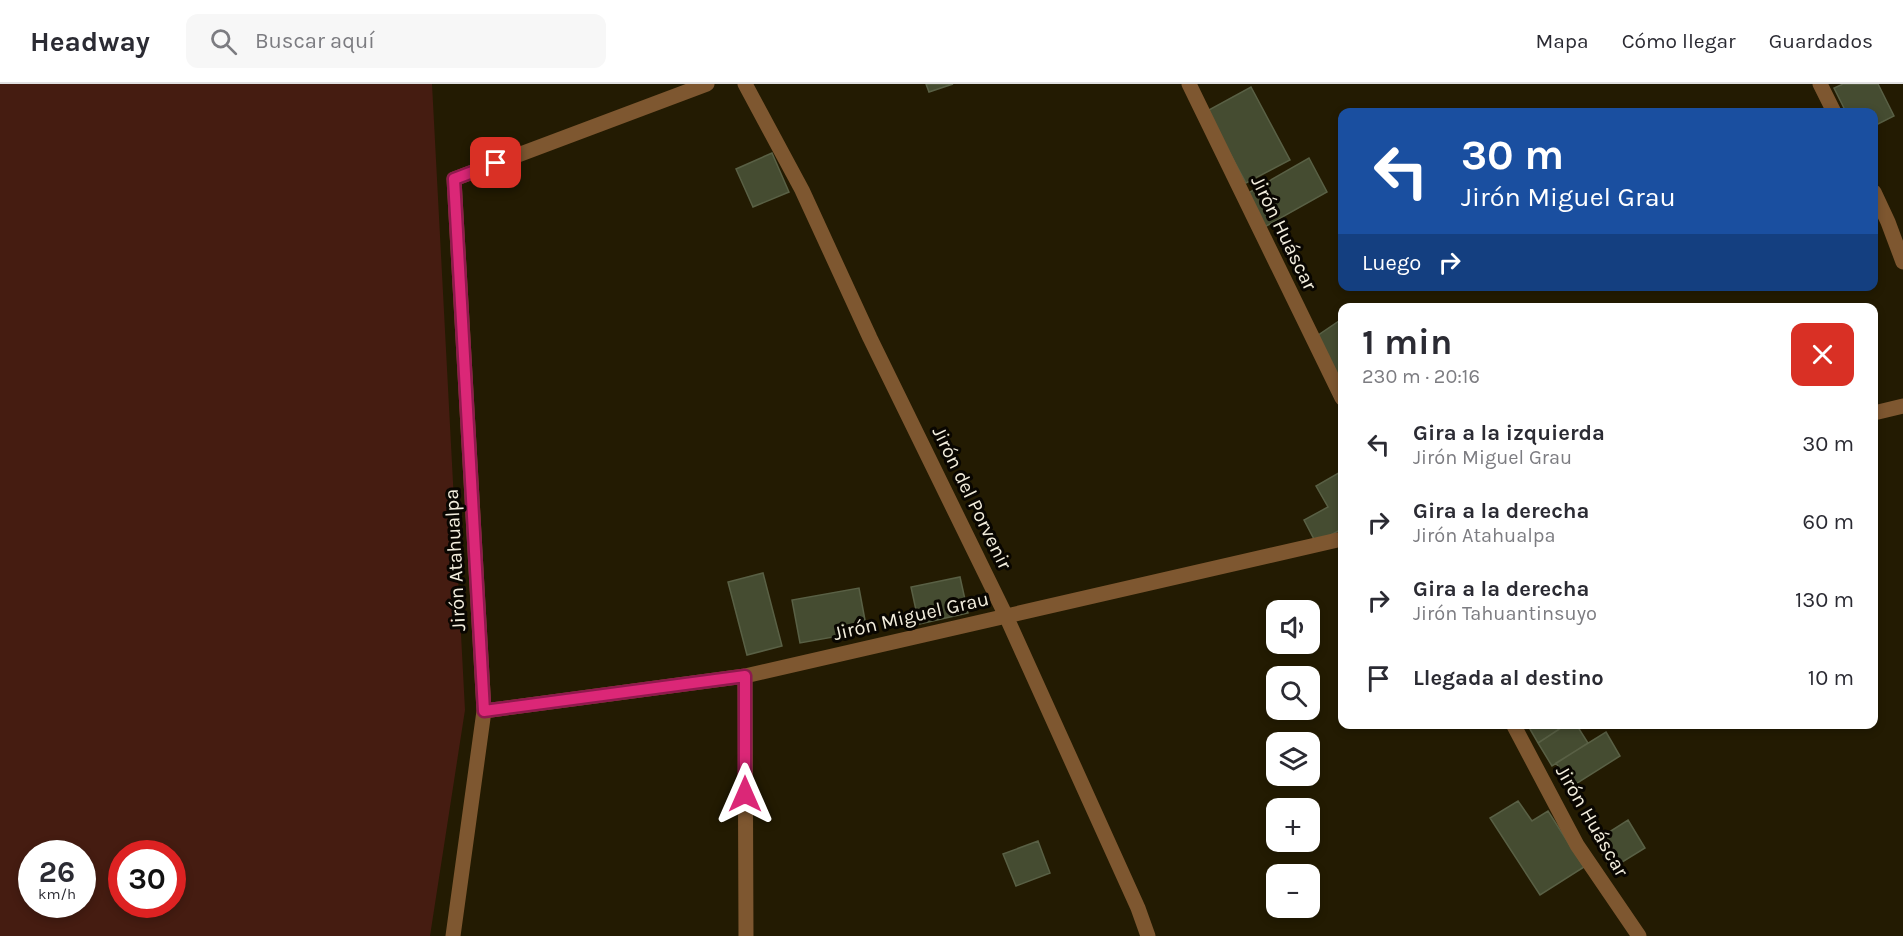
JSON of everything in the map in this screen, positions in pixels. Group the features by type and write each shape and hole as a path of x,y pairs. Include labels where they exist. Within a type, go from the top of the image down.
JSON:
{"street":[{"name":"Jirón Atahualpa","path":"453,936 484,711 454,179 707,84"},
{"name":"Jirón del Porvenir","path":"745,84 802,190 870,338 1006,616 1138,908 1148,936"},
{"name":"Jirón Huáscar","path":"1189,84 1338,390"},
{"path":"1820,84 1832,108"},
{"path":"1878,201 1903,262"},
{"path":"1878,412 1903,406"},
{"name":"Jirón Miguel Grau","path":"484,711 745,676 1338,539"},
{"path":"745,676 746,936"},
{"name":"Jirón Huáscar","path":"1516,729 1578,845 1639,936"}],"shaded area":[{"path":"0,84 432,84 465,710 430,936 0,936"}],"building":[{"path":"926,84 953,84 929,92"},
{"path":"1843,84 1878,84 1894,116 1878,124 1878,108 1844,108 1834,88"},
{"path":"1251,87 1290,160 1246,183 1207,111"},
{"path":"772,153 789,192 753,207 736,169"},
{"path":"1309,158 1327,192 1261,229 1243,196"},
{"path":"1338,322 1338,377 1314,338"},
{"path":"1338,473 1338,531 1316,543 1304,520 1328,507 1316,486"},
{"path":"763,573 782,646 747,655 728,582"},
{"path":"960,577 968,613 919,624 911,587"},
{"path":"859,588 867,631 800,643 792,600"},
{"path":"1530,729 1559,729 1538,743"},
{"path":"1559,729 1579,729 1588,743 1552,766 1538,743"},
{"path":"1606,732 1620,756 1571,787 1556,763"},
{"path":"1518,801 1532,821 1548,811 1584,867 1540,895 1490,818"},
{"path":"1628,820 1645,848 1611,869 1595,841"},
{"path":"1038,841 1050,873 1016,886 1003,854"}],"route":[{"path":"496,163 454,179 484,711 745,676 745,794"}]}
